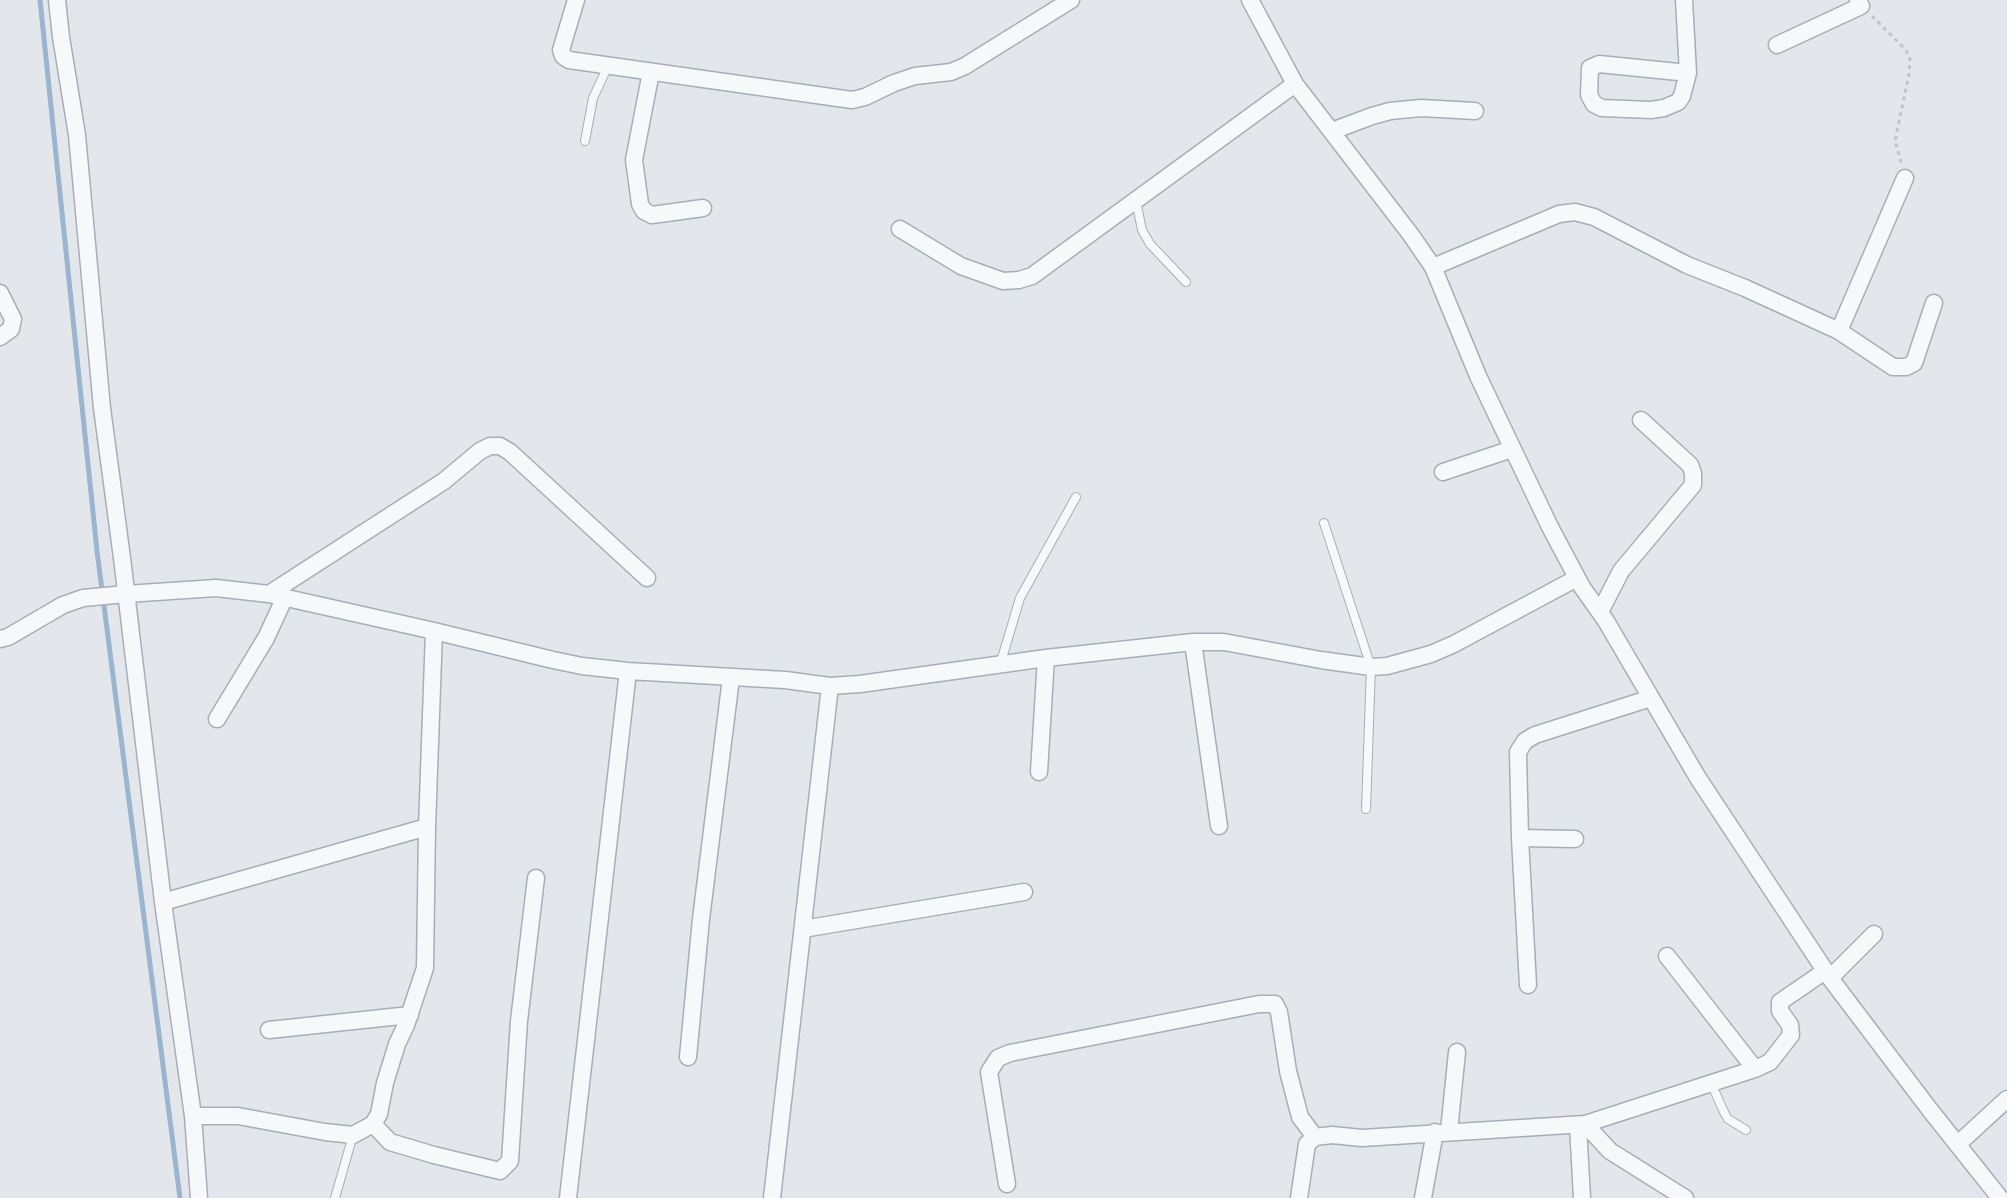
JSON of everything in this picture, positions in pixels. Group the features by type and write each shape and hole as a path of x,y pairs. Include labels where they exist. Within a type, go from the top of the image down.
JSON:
{"street":[{"path":"57,0 77,135 96,349 122,594 192,1116 199,1198"},
{"path":"576,0 561,50 563,56 569,60 852,100 865,97 894,83 915,76 951,72 965,66 1072,0"},
{"path":"1250,0 1295,84 1411,235 1432,267 1478,376 1512,449 1577,578 1600,612 1698,778 1828,974 1930,1110 2000,1198"},
{"path":"1684,0 1688,73 1682,96 1678,102 1664,108 1651,110 1602,108 1594,104 1589,95 1590,68 1598,64 1688,73"},
{"path":"1777,45 1860,3"},
{"path":"651,72 634,160 640,204 644,211 652,215 703,208"},
{"path":"900,229 961,266 1003,281 1019,280 1032,276 1295,84"},
{"path":"1332,131 1390,111 1421,108 1475,110"},
{"path":"1839,332 1905,178"},
{"path":"1432,267 1559,214 1575,212 1594,217 1688,265 1745,288 1839,332 1893,367 1906,367 1914,362 1934,303"},
{"path":"0,293 12,320 11,328 0,337"},
{"path":"1600,612 1621,571 1693,485 1693,473 1690,465 1641,420"},
{"path":"269,594 444,481 480,451 490,446 500,446 510,452 646,578"},
{"path":"1443,472 1512,449"},
{"path":"0,639 8,637 63,605 83,598 216,588 269,594 553,660 628,671 778,679 830,686 860,684 1046,658 1193,642 1224,642 1371,667 1387,666 1439,650 1577,578"},
{"path":"217,719 266,638 285,598"},
{"path":"192,1116 238,1116 353,1135 373,1124 379,1114 385,1083 397,1044 410,1014 425,968 427,827 434,631"},
{"path":"1193,642 1219,826"},
{"path":"1039,772 1046,658"},
{"path":"568,1198 628,671"},
{"path":"688,1057 701,918 732,678"},
{"path":"772,1198 830,686"},
{"path":"1528,985 1520,838 1518,752 1525,741 1535,735 1651,698"},
{"path":"163,902 427,827"},
{"path":"1520,838 1575,839"},
{"path":"373,1124 390,1142 434,1155 500,1171 510,1161 519,1021 536,878"},
{"path":"803,929 1024,892"},
{"path":"1300,1198 1307,1144 1315,1137 1332,1135 1362,1138 1442,1131 1581,1124 1710,1082 1755,1070 1770,1062 1791,1035 1790,1025 1780,1011 1780,1002 1828,974 1874,934"},
{"path":"1667,956 1755,1070"},
{"path":"1007,1184 989,1072 998,1058 1010,1053 1259,1004 1275,1004 1288,1071 1300,1117 1315,1137"},
{"path":"269,1030 410,1014"},
{"path":"1423,1198 1442,1131 1457,1052"},
{"path":"1958,1144 2007,1099"},
{"path":"1581,1124 1582,1198"},
{"path":"1581,1124 1610,1151 1685,1198"}],"lane":[{"path":"585,141 593,98 608,66"},
{"path":"1136,201 1142,230 1150,244 1186,282"},
{"path":"1000,665 1020,598 1076,497"},
{"path":"1324,524 1371,667 1366,809"},
{"path":"1710,1082 1728,1119 1746,1130"},
{"path":"335,1198 353,1135"}],"path":[{"path":"1860,3 1906,50 1910,59 1909,74 1896,141 1905,178"}],"waterway":[{"path":"40,0 97,551 180,1198"}]}
